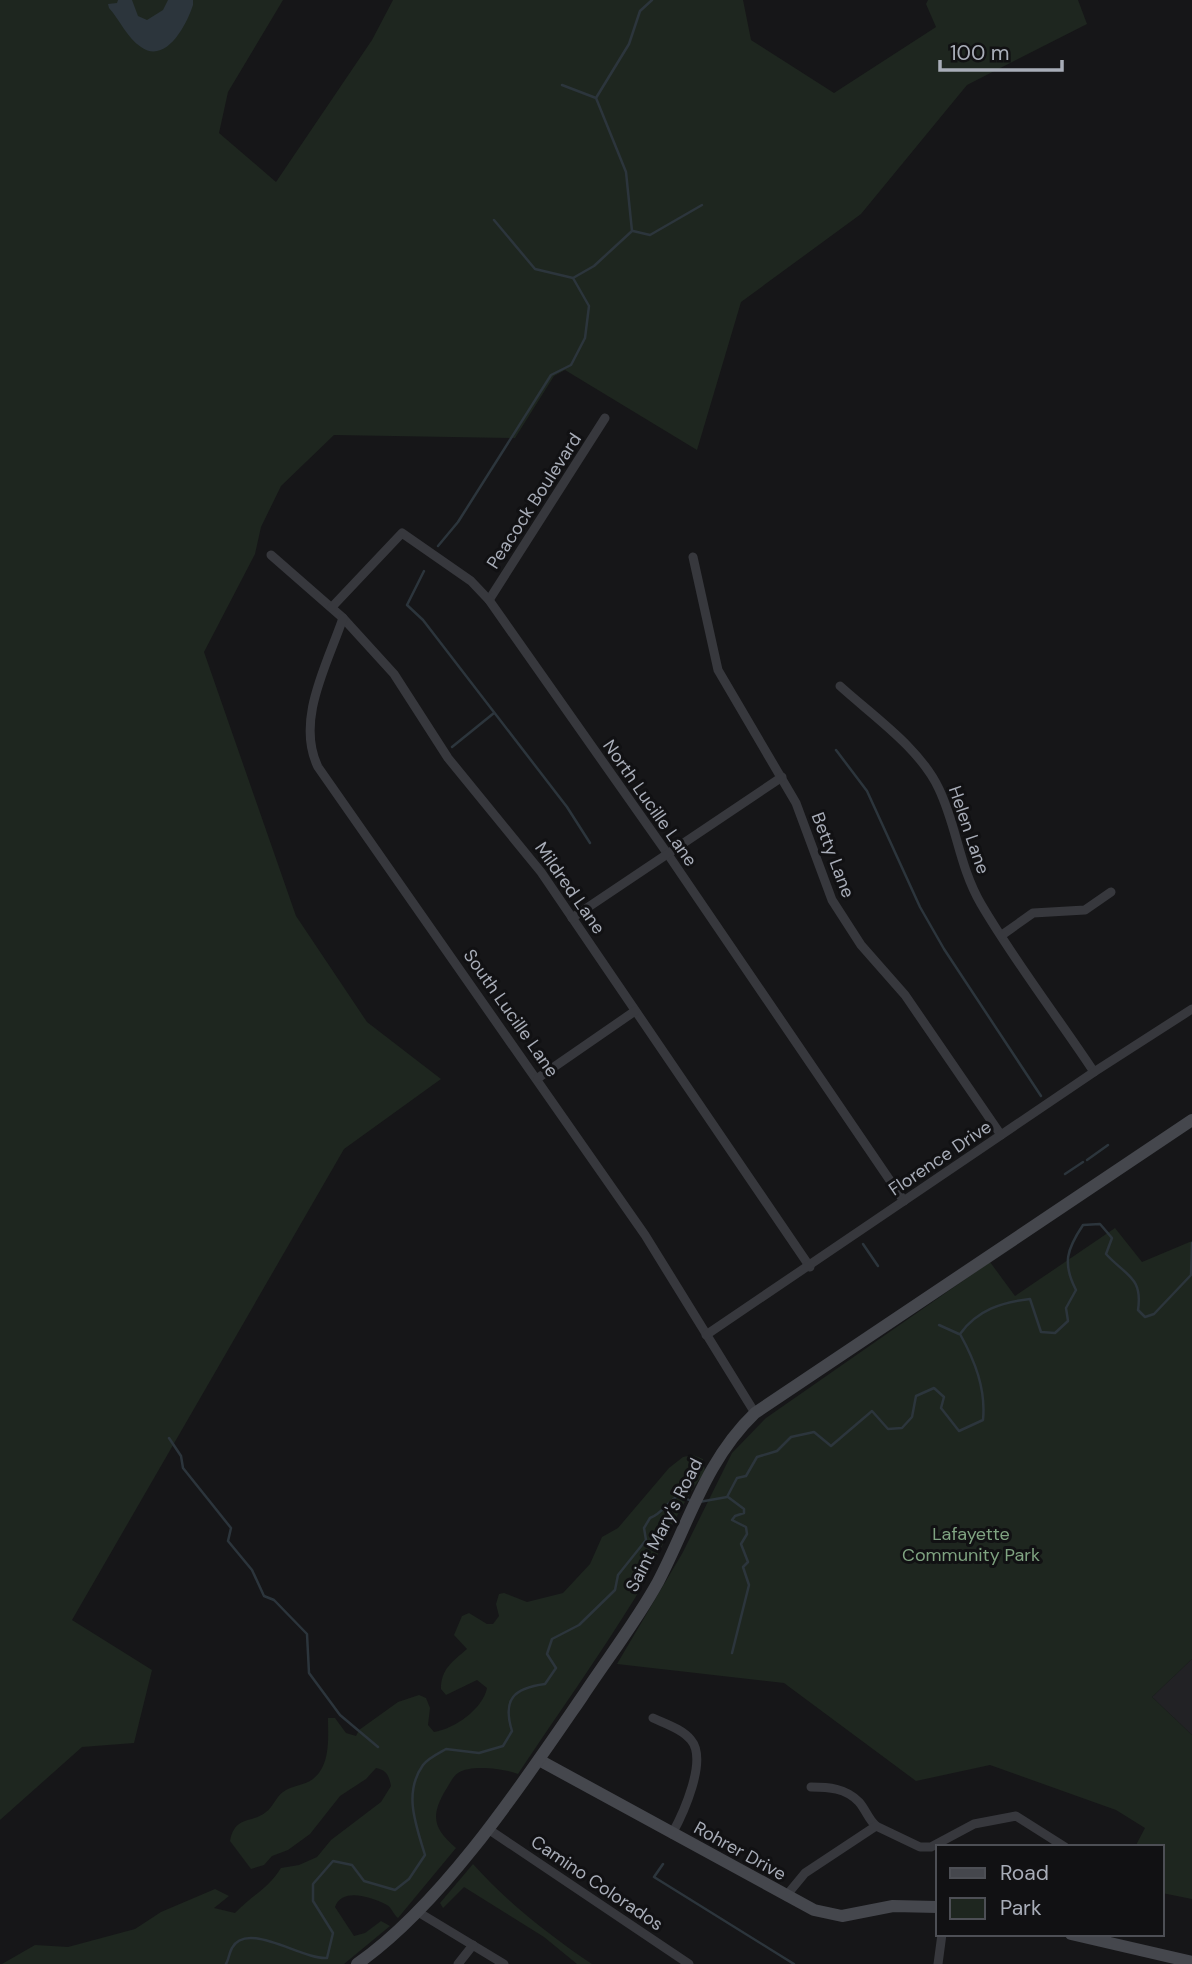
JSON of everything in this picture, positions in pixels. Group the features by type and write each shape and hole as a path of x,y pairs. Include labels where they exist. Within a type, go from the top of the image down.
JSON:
{"street":[{"name":"Peacock Boulevard","path":"489,600 605,418"},
{"name":"North Lucille Lane","path":"332,607 402,533 471,581 489,600 667,853 904,1201"},
{"name":"Mildred Lane","path":"271,555 332,607 394,674 448,758 524,849 810,1267"},
{"name":"Betty Lane","path":"693,557 718,670 782,776 800,813 823,881 845,923 905,995 1001,1135"},
{"name":"South Lucille Lane","path":"343,618 312,710 310,735 313,756 330,785 538,1078 645,1235 755,1413"},
{"name":"Helen Lane","path":"840,686 914,754 932,776 945,804 965,874 1002,935 1094,1072"},
{"path":"572,918 782,776"},
{"path":"1002,935 1033,913 1085,910 1111,892"},
{"name":"Florence Drive","path":"706,1335 1094,1072 1192,1009"},
{"path":"538,1078 635,1012"},
{"name":"Saint Mary's Road","path":"357,1964 418,1912 488,1829 539,1760 650,1594 701,1486 729,1441 755,1413 1192,1120"},
{"path":"653,1718 684,1733 694,1742 696,1752 687,1807 672,1834"},
{"name":"Rohrer Drive","path":"539,1760 786,1896 829,1915 842,1916 892,1906 936,1907"},
{"path":"811,1787 829,1787 845,1792 859,1802 876,1826 914,1845 931,1847 974,1824 1016,1816 1062,1845"},
{"path":"786,1896 805,1872 876,1826"},
{"name":"Camino Colorados","path":"488,1829 689,1964"},
{"path":"418,1912 504,1964"},
{"path":"938,1964 942,1936"},
{"path":"1080,1936 1192,1962"},
{"path":"458,1964 473,1945"}],"shaded area":[{"path":"118,0 132,0 138,16 147,20 163,10 168,0 193,0 193,5 174,40 159,51 150,51 132,39 109,8 108,4 117,3"},
{"path":"1192,1659 1192,1735 1152,1697"}],"green space":[{"path":"0,0 283,0 228,92 219,133 276,182 372,40 393,0 743,0 751,40 834,93 936,27 926,4 928,0 1078,0 1087,24 967,85 861,214 741,302 697,450 565,370 554,376 515,438 334,435 281,486 261,527 255,554 204,652 296,916 367,1022 441,1079 344,1149 72,1620 152,1670 134,1743 82,1747 0,1820"},
{"name":"Lafayette Community Park","path":"1115,1228 1142,1262 1192,1241 1192,1659 1152,1697 1192,1735 1192,1899 1164,1893 1164,1845 1136,1845 1145,1828 1116,1810 990,1765 916,1781 784,1683 617,1664 683,1552 732,1453 766,1418 990,1262 1015,1296"},
{"path":"693,1455 703,1459 705,1472 676,1517 635,1598 518,1774 479,1768 464,1770 454,1776 440,1800 436,1815 443,1835 456,1848 398,1918 387,1905 374,1899 351,1895 339,1901 335,1907 354,1936 365,1933 381,1921 390,1926 344,1964 2,1964 35,1945 68,1947 135,1929 161,1912 215,1889 229,1896 214,1908 235,1913 271,1881 281,1868 299,1865 317,1857 331,1840 381,1802 391,1786 385,1772 376,1768 366,1779 340,1796 310,1834 288,1850 272,1856 264,1865 251,1869 230,1841 236,1827 260,1816 283,1792 313,1779 319,1773 326,1759 328,1718 335,1718 346,1733 356,1736 359,1730 398,1702 419,1695 426,1698 430,1708 428,1725 434,1732 450,1727 466,1717 480,1703 487,1688 477,1680 446,1695 441,1689 445,1671 467,1649 454,1635 462,1616 469,1613 487,1624 493,1624 499,1616 496,1604 499,1594 504,1593 527,1602 563,1593 590,1564 602,1537 618,1528 669,1468 683,1457"},
{"path":"473,1864 530,1918 592,1964 577,1964 544,1937 464,1887 443,1908 440,1903"}],"waterway":[{"path":"596,98 629,44 640,11 652,0"},
{"path":"562,85 596,98 626,172 632,231 594,266 573,278"},
{"path":"633,231 650,235 702,205"},
{"path":"438,546 458,522 551,375 571,365 585,338 589,306 573,278 535,269 494,220"},
{"path":"424,571 407,605 423,620 567,807 590,843"},
{"path":"452,747 494,713"},
{"path":"836,750 867,791 920,907 944,949 1041,1096"},
{"path":"1087,1160 1108,1145"},
{"path":"1065,1174 1083,1162"},
{"path":"699,1502 727,1497 737,1478 746,1476 757,1457 777,1451 791,1437 814,1432 831,1446 872,1411 888,1429 902,1428 912,1417 916,1396 934,1388 944,1397 941,1408 959,1431 983,1420 983,1397 978,1376 960,1334 982,1313 1010,1302 1030,1299 1041,1332 1055,1333 1068,1321 1066,1308 1076,1290 1069,1272 1068,1256 1083,1225 1100,1224 1112,1238 1106,1254 1135,1284 1138,1290 1138,1310 1145,1317 1154,1314 1191,1275 1192,1243"},
{"path":"863,1244 878,1266"},
{"path":"939,1325 959,1334"},
{"path":"169,1438 181,1456 183,1468 231,1528 228,1541 252,1570 264,1596 274,1600 307,1634 309,1673 340,1715 378,1747"},
{"path":"226,1964 232,1948 239,1940 250,1938 327,1958 333,1933 313,1901 313,1884 333,1861 352,1865 364,1881 395,1890 409,1879 425,1855 415,1821 412,1798 417,1776 423,1765 446,1749 479,1753 503,1746 512,1731 509,1711 513,1697 525,1689 545,1684 556,1668 547,1654 552,1639 579,1625 615,1590 618,1575 646,1540 644,1528 650,1518 679,1495 693,1502"},
{"path":"728,1497 744,1509 744,1513 732,1520 746,1527 747,1534 741,1544 748,1562 743,1567 749,1585 732,1653"},
{"path":"663,1864 654,1877 794,1964"}]}
